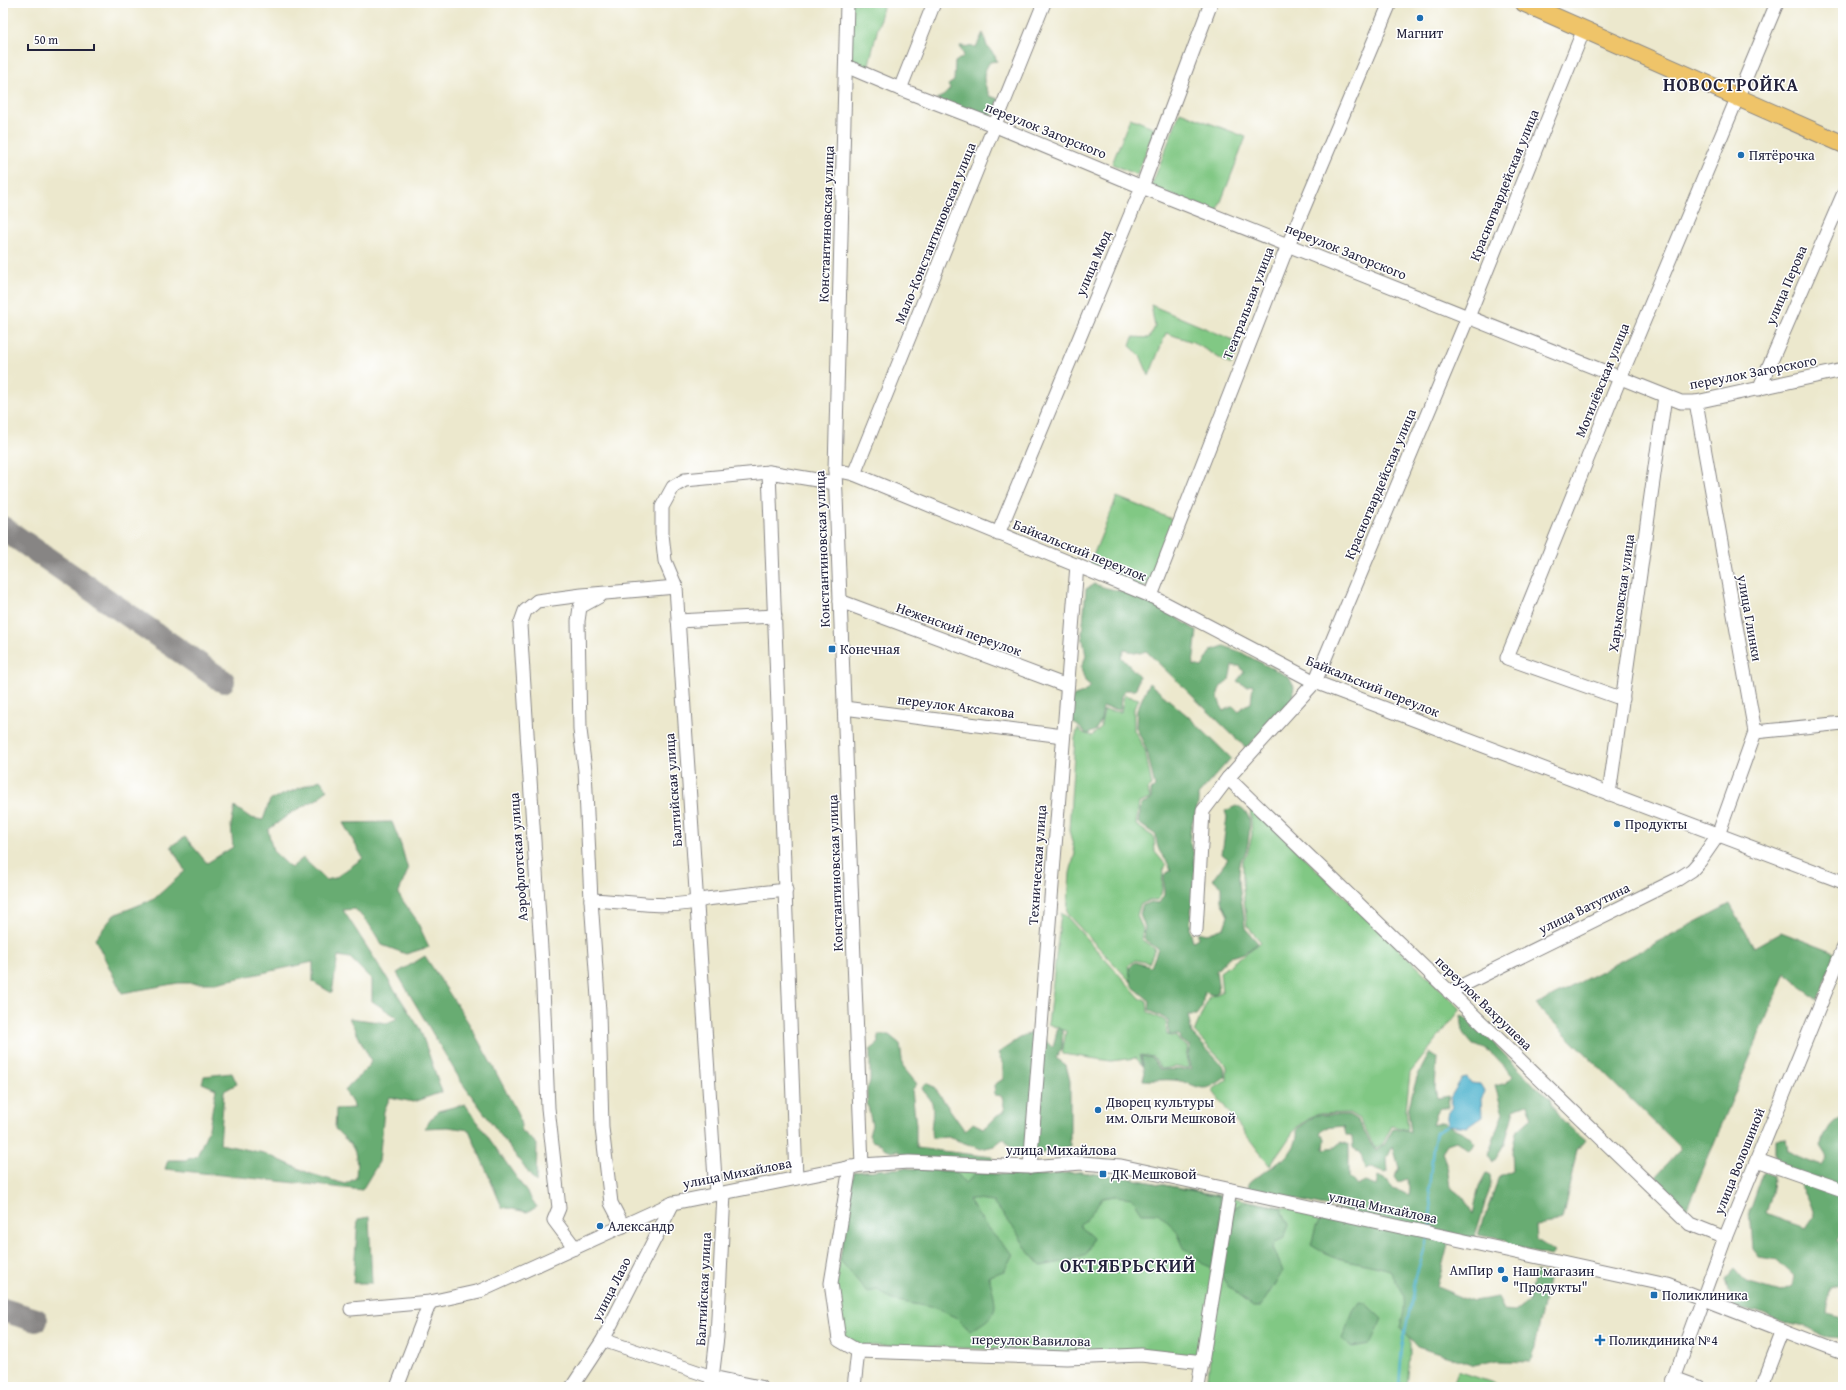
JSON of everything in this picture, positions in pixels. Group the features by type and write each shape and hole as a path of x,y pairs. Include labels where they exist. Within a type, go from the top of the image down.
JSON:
{"main road":[{"path":"1524,3 1843,144"}],"street":[{"name":"Константиновская улица","path":"847,3 835,477 844,708 856,1166 831,1283 839,1340 858,1351"},
{"path":"900,89 934,3"},
{"name":"Мало-Константиновская улица","path":"854,474 996,126 1044,3"},
{"name":"улица Мюд","path":"998,534 1142,187 1211,3"},
{"name":"Театральная улица","path":"1151,596 1288,245 1390,3"},
{"name":"Могилёвская улица","path":"1623,699 1507,658 1620,378 1777,3"},
{"name":"Красногвардейская улица","path":"1196,930 1204,811 1228,778 1315,682 1468,317 1584,29"},
{"name":"переулок Загорского","path":"846,66 900,89 996,126 1142,187 1681,402 1696,402 1843,370"},
{"name":"улица Перова","path":"1759,389 1843,195"},
{"name":"Харьковская улица","path":"1609,794 1665,396"},
{"name":"улица Глинки","path":"1696,402 1755,732 1718,835"},
{"path":"769,472 796,1178"},
{"name":"Балтийская улица","path":"711,1382 717,1337 720,1194 697,902 676,587 665,561 662,534 662,507 673,487 685,480 769,472 835,477"},
{"name":"Байкальский переулок","path":"835,477 854,474 1151,596 1315,682 1843,882"},
{"name":"Техническая улица","path":"1030,1167 1077,565"},
{"name":"Аэрофлотская улица","path":"575,1248 554,1220 559,1208 548,1108 542,964 520,625 525,611 537,601 676,587"},
{"path":"606,594 580,607 578,621 580,730 585,770 591,900 599,1012 602,1128 611,1203 623,1226"},
{"name":"Неженский переулок","path":"840,602 1067,686"},
{"path":"678,621 775,616"},
{"name":"переулок Аксакова","path":"844,708 1064,736"},
{"path":"1755,732 1843,723"},
{"name":"переулок Вахрушева","path":"1228,778 1690,1224 1725,1238"},
{"name":"улица Ватутина","path":"1449,992 1678,879 1700,861 1718,835"},
{"path":"591,900 622,900 657,905 697,902 706,899 786,890"},
{"name":"улица Волошиной","path":"1672,1383 1725,1238 1843,949"},
{"path":"1757,1160 1843,1190"},
{"name":"улица Михайлова","path":"351,1309 430,1302 480,1291 673,1202 720,1194 856,1166 909,1162 1030,1167 1082,1163 1121,1166 1667,1285 1843,1353"},
{"path":"1198,1387 1230,1190"},
{"name":"улица Лазо","path":"572,1387 603,1340 673,1202"},
{"path":"397,1387 430,1302"},
{"path":"1762,1387 1784,1330"},
{"path":"603,1340 711,1382 760,1387"},
{"path":"854,1387 858,1351"},
{"name":"переулок Вавилова","path":"858,1351 1067,1358 1141,1355 1203,1362"},
{"path":"1672,1383 1698,1387"}],"green space":[{"path":"852,3 884,3 868,68 849,62"},
{"path":"983,33 987,46 997,61 990,62 984,75 986,87 990,96 999,99 996,110 988,120 936,99 943,96 950,89 948,85 954,81 955,62 964,56 960,46 976,47"},
{"path":"1180,112 1246,137 1217,212 1151,187"},
{"path":"1130,118 1155,128 1137,175 1112,164"},
{"path":"1151,305 1240,343 1232,364 1229,364 1193,342 1166,333 1149,376 1140,355 1130,346 1133,337 1149,338 1155,327"},
{"path":"1117,497 1177,521 1151,584 1141,588 1088,568"},
{"path":"1094,584 1136,595 1156,604 1197,631 1193,665 1202,667 1212,650 1224,646 1238,651 1289,677 1294,687 1292,701 1246,748 1146,651 1140,653 1124,650 1121,657 1139,676 1136,690 1125,690 1121,696 1120,710 1103,707 1101,720 1095,731 1087,734 1071,720 1072,697 1083,693 1091,686 1085,681 1081,668 1086,656 1082,634 1086,589","holes":["1232,666 1240,666 1244,672 1237,681 1246,686 1253,685 1251,703 1244,706 1239,712 1233,706 1224,711 1218,698 1219,690 1221,686 1229,680"]},
{"path":"1149,683 1189,717 1231,758 1198,795 1198,805 1190,837 1194,855 1194,885 1190,930 1193,941 1198,938 1198,932 1207,934 1224,928 1228,916 1221,901 1221,886 1213,879 1228,859 1222,854 1227,817 1225,811 1236,806 1245,812 1250,821 1247,847 1244,857 1241,859 1239,868 1239,885 1245,928 1258,943 1245,952 1229,957 1216,971 1219,991 1213,995 1204,992 1202,1007 1196,1015 1188,1015 1192,1034 1224,1067 1226,1077 1210,1087 1205,1088 1200,1088 1174,1080 1143,1080 1145,1072 1141,1056 1153,1058 1160,1070 1191,1069 1187,1057 1190,1046 1180,1040 1179,1035 1169,1035 1168,1020 1149,1010 1150,1001 1132,986 1129,968 1135,962 1151,967 1158,949 1144,939 1145,927 1140,915 1142,906 1150,902 1159,903 1164,895 1164,875 1171,870 1158,847 1156,835 1138,823 1141,805 1151,800 1151,790 1155,787 1147,751 1136,727 1137,710"},
{"path":"1124,695 1139,699 1134,708 1134,730 1145,750 1152,786 1148,789 1150,799 1139,803 1136,825 1154,837 1155,852 1166,865 1163,874 1162,892 1158,900 1149,900 1140,905 1137,916 1143,929 1141,939 1155,949 1149,963 1135,960 1128,966 1132,983 1067,914 1070,873 1075,853 1069,830 1075,738 1078,728 1083,733 1092,736 1100,728 1104,710 1121,712"},
{"path":"320,780 327,789 319,798 291,813 268,830 273,851 291,868 303,858 326,880 335,878 363,858 343,823 392,822 401,845 408,870 398,894 416,919 429,947 406,954 382,945 369,924 355,909 343,910 420,1029 442,1092 413,1102 390,1097 384,1111 379,1162 362,1190 165,1169 168,1160 186,1160 197,1156 209,1128 216,1089 202,1083 204,1076 232,1073 237,1084 224,1091 220,1144 264,1153 311,1174 345,1184 356,1178 356,1155 354,1150 335,1129 336,1109 355,1108 345,1091 352,1082 366,1070 371,1061 349,1018 387,1023 398,1018 372,1001 372,980 350,958 338,956 332,993 313,982 313,962 216,983 178,983 122,993 95,939 114,915 154,899 185,871 171,846 185,837 207,863 233,847 231,825 235,807 251,818 263,820 270,800"},
{"path":"1250,805 1461,1009 1410,1073 1406,1110 1408,1130 1392,1126 1382,1145 1376,1149 1359,1119 1349,1113 1316,1114 1296,1128 1270,1166 1212,1090 1227,1080 1227,1066 1194,1032 1209,997 1222,992 1220,972 1261,942 1247,926 1243,889 1243,859 1247,855 1252,835"},
{"path":"1730,904 1754,947 1781,932 1835,953 1817,1000 1785,973 1687,1208 1655,1177 1681,1149 1536,1005"},
{"path":"1061,913 1067,917 1140,998 1147,1002 1148,1012 1166,1021 1167,1035 1177,1037 1179,1041 1188,1047 1186,1057 1189,1068 1175,1067 1161,1069 1154,1057 1140,1055 1143,1066 1136,1058 1111,1061 1062,1054 1066,1031 1048,1024"},
{"path":"425,956 468,1022 492,1065 519,1116 522,1131 537,1144 536,1183 462,1083 397,973"},
{"path":"1461,1015 1475,1024 1540,1091 1551,1099 1560,1117 1569,1127 1585,1140 1577,1150 1562,1220 1551,1224 1536,1226 1537,1240 1554,1251 1550,1256 1508,1246 1507,1240 1478,1235 1499,1177 1513,1171 1512,1151 1516,1132 1532,1118 1527,1104 1514,1109 1505,1143 1493,1162 1488,1154 1503,1113 1495,1086 1506,1083 1513,1076 1493,1055 1482,1047 1473,1045 1463,1033"},
{"path":"1058,1028 1063,1030 1062,1048 1056,1058 1066,1065 1070,1081 1070,1146 1024,1158 1016,1155 1004,1138 994,1146 981,1149 948,1137 932,1138 931,1130 933,1107 930,1099 922,1088 926,1083 934,1087 965,1131 973,1123 983,1128 999,1114 1005,1111 1002,1096 995,1095 994,1085 1003,1079 1003,1063 998,1053 1023,1036 1036,1031 1051,1046 1053,1046"},
{"path":"878,1035 889,1035 900,1044 903,1067 917,1084 912,1090 916,1125 916,1148 993,1157 993,1161 907,1158 898,1151 892,1152 884,1149 881,1144 872,1141 869,1135 872,1125 867,1102 867,1089 870,1082 870,1050 879,1043"},
{"path":"1430,1052 1437,1057 1435,1088 1437,1098 1448,1096 1449,1108 1440,1108 1436,1113 1432,1125 1443,1122 1465,1133 1475,1144 1469,1150 1456,1141 1447,1144 1442,1152 1447,1166 1450,1187 1463,1197 1473,1214 1479,1186 1486,1173 1490,1175 1491,1184 1474,1239 1252,1190 1247,1185 1280,1162 1287,1155 1293,1148 1297,1129 1316,1115 1349,1115 1357,1120 1376,1151 1384,1145 1393,1129 1402,1129 1411,1133 1408,1110 1417,1077","holes":["1344,1126 1346,1135 1352,1137 1353,1148 1361,1153 1365,1170 1372,1167 1385,1173 1388,1172 1387,1158 1393,1146 1399,1168 1395,1176 1399,1182 1407,1179 1410,1187 1409,1195 1393,1189 1388,1181 1378,1176 1376,1186 1365,1182 1357,1186 1349,1177 1349,1145 1341,1142 1335,1147 1324,1149 1325,1139 1320,1133 1324,1128"]},
{"path":"465,1104 537,1207 527,1212 502,1207 469,1130 448,1127 424,1128 438,1111"},
{"path":"1843,1118 1843,1229 1837,1241 1843,1248 1843,1287 1841,1289 1838,1285 1830,1289 1827,1314 1843,1318 1843,1339 1828,1338 1806,1327 1789,1324 1758,1312 1733,1307 1726,1279 1735,1269 1746,1282 1781,1292 1792,1287 1794,1276 1777,1260 1759,1257 1753,1249 1750,1211 1764,1171 1773,1175 1772,1193 1766,1214 1806,1228 1814,1216 1812,1207 1799,1184 1775,1157 1775,1139 1786,1138 1788,1151 1802,1159 1822,1166 1827,1158 1820,1147 1831,1125 1838,1119"},
{"path":"904,1168 1032,1176 1080,1172 1133,1179 1408,1231 1410,1354 1407,1387 1207,1387 1210,1357 1138,1351 1071,1353 917,1346 858,1345 844,1338 836,1282 854,1172"},
{"path":"904,1168 956,1172 965,1183 976,1173 1032,1176 1080,1172 1133,1179 1219,1196 1221,1225 1212,1270 1184,1248 1176,1230 1158,1213 1142,1213 1132,1198 1115,1196 1102,1198 1087,1219 1079,1225 1093,1238 1086,1255 1073,1260 1041,1266 1029,1253 1016,1231 993,1202 969,1199 988,1229 1013,1254 1004,1271 989,1276 995,1303 992,1314 988,1319 970,1331 957,1318 935,1308 892,1300 878,1290 867,1292 840,1260 854,1172"},
{"path":"1247,1201 1281,1208 1289,1225 1284,1238 1275,1242 1273,1248 1283,1271 1261,1306 1253,1306 1228,1287 1221,1275 1228,1211"},
{"path":"1323,1215 1449,1240 1437,1287 1473,1302 1498,1298 1504,1310 1516,1311 1529,1301 1536,1272 1549,1275 1531,1361 1497,1360 1475,1365 1417,1347 1400,1327 1404,1309 1404,1297 1390,1270 1349,1261 1321,1251 1311,1245 1316,1227"},
{"path":"369,1217 372,1283 353,1283 358,1219"},
{"path":"1359,1302 1365,1303 1382,1319 1370,1344 1352,1347 1342,1339 1353,1311"},
{"path":"1458,1371 1505,1387 1452,1387"}],"water":[{"path":"1467,1077 1471,1083 1480,1084 1485,1092 1481,1099 1482,1117 1467,1127 1447,1125 1447,1115 1453,1107 1450,1098 1462,1078"}],"waterway":[{"path":"1430,1230 1432,1219 1429,1189 1433,1147 1436,1133 1447,1125"},
{"path":"1399,1387 1402,1348 1416,1276 1428,1237"}],"taxiway":[{"path":"3,528 223,681"},
{"path":"3,1310 36,1320"}],"place":[{"name":"Магнит","path":"1420,18"},
{"name":"Пятёрочка","path":"1741,155"},
{"name":"Конечная","path":"832,649"},
{"name":"Продукты","path":"1617,824"},
{"name":"Дворец культуры им. Ольги Мешковой","path":"1098,1110"},
{"name":"ДК Мешковой","path":"1103,1174"},
{"name":"Александр","path":"600,1226"},
{"name":"АмПир","path":"1501,1270"},
{"name":"Наш магазин \"Продукты\"","path":"1505,1279"},
{"name":"Поликлиника","path":"1654,1295"},
{"name":"Поликдиника №4","path":"1600,1340"}],"district":[{"name":"НОВОСТРОЙКА","path":"1731,84"},
{"name":"ОКТЯБРЬСКИЙ","path":"1128,1265"}]}
